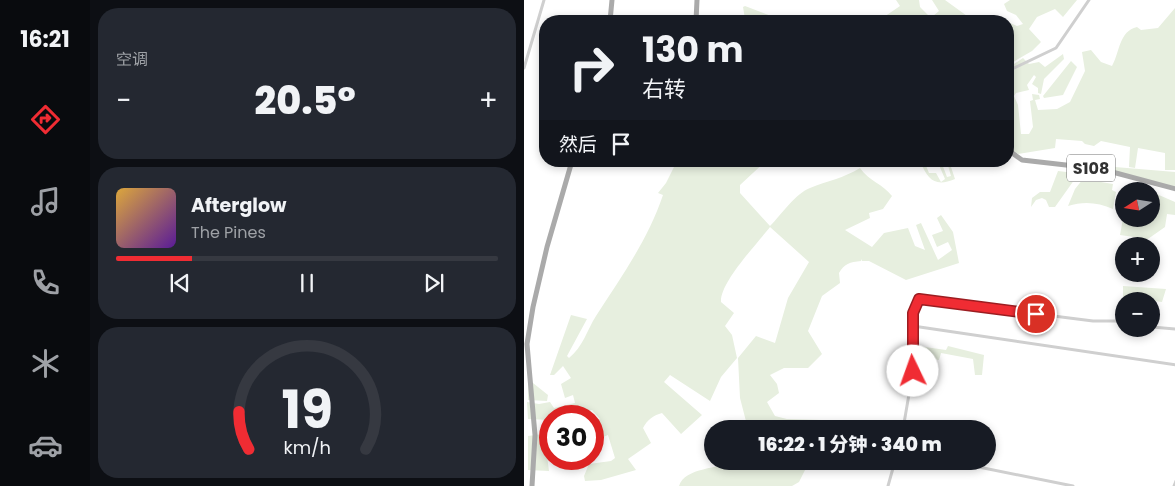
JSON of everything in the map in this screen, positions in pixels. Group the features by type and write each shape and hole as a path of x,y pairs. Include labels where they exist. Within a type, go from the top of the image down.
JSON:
{"main road":[{"path":"611,15 612,0"},
{"path":"696,15 697,0"},
{"name":"S108","path":"1014,154 1022,160 1101,169 1175,190"},
{"path":"532,486 534,435 527,344 532,307 570,167"}],"street":[{"path":"539,15 544,0"},
{"path":"1014,68 1056,48 1089,0"},
{"path":"524,68 539,16"},
{"path":"905,420 913,371 913,313 919,299 1093,321 1115,321"},
{"path":"913,326 1175,365"},
{"path":"1160,328 1175,329"},
{"path":"888,486 892,470"},
{"path":"994,470 1073,486"},
{"path":"1174,486 1175,481"}],"green space":[{"path":"896,0 919,0 920,7 928,15 887,15 900,6"},
{"path":"932,0 945,0 966,15 934,15 939,11"},
{"path":"1010,0 1077,0 1063,17 1055,9 1037,17 1029,29 1041,42 1032,51 1014,62 1014,25 1017,26 1023,24 1016,15 1007,11 1004,4"},
{"path":"745,6 769,15 744,15 743,7"},
{"path":"1175,8 1175,170 1165,170 1165,153 1138,148 1135,168 1129,167 1130,147 1101,141 1094,146 1085,144 1082,141 1056,139 1055,148 1018,154 1014,151 1014,96 1018,105 1021,134 1029,134 1033,127 1030,101 1033,100 1032,94 1039,95 1040,99 1035,100 1038,110 1057,109 1070,102 1085,71 1082,52 1091,50 1101,62 1112,66 1123,37 1131,29 1137,27 1141,30 1158,28"},
{"path":"1063,54 1064,59 1044,79 1041,94 1038,93 1038,88 1032,84 1036,77 1034,75 1027,85 1029,90 1016,93 1014,96 1014,64 1023,58 1029,64 1039,62 1045,67"},
{"path":"1071,61 1077,67 1063,95 1044,98 1043,96"},
{"path":"1079,164 1175,172 1175,189 1160,185 1160,182 1148,182"},
{"path":"674,167 760,167 740,185 740,193 770,226 794,199 804,191 860,168 892,196 883,209 869,213 870,218 845,230 872,247 884,233 908,228 915,246 925,250 916,225 921,223 938,260 952,250 948,242 937,247 932,235 943,231 937,218 941,215 953,232 959,263 906,280 869,261 862,261 862,259 845,266 839,273 840,283 822,296 808,331 822,354 808,368 784,368 770,375 777,384 779,393 767,402 775,416 787,419 822,420 746,420 740,398 738,358 756,336 775,343 788,298 809,262 770,227 733,274 722,294 721,302 734,313 725,326 732,335 737,358 721,377 710,401 670,375 664,382 702,415 681,434 662,413 654,417 643,428 651,443 628,459 636,470 601,480 585,481 584,476 586,470 604,470 604,462 615,458 608,435 604,437 604,405 567,405 575,403 573,395 565,398 561,384 571,378 563,366 554,375 550,375 571,315 587,319 567,356 569,358 581,344 596,316 642,243 663,195 658,193 666,183"},
{"path":"923,167 926,167 929,173 936,173 941,182 933,180"},
{"path":"940,167 943,167 947,177 951,176 948,167 951,167 955,179 941,182 945,179"},
{"path":"1058,171 1083,174 1077,176 1055,207 1049,207 1046,200 1042,198 1036,200 1031,207 1032,198 1040,192 1050,192"},
{"path":"1083,179 1113,184 1112,190 1115,192 1115,198 1113,209 1090,203 1068,206 1075,189"},
{"path":"1160,195 1175,202 1175,215 1167,214 1165,227 1151,237 1120,235 1121,228 1160,228"},
{"path":"1123,286 1166,289 1162,302 1160,302 1160,292 1123,292"},
{"path":"911,345 946,350 948,346 984,355 982,375 975,375 973,359 941,353 939,360 912,356"},
{"path":"528,379 548,395 547,401 528,400"},
{"path":"527,402 539,404 550,402 552,405 539,405 539,420 528,419"},
{"path":"539,434 539,470 549,471 528,470 528,436"},
{"path":"703,469 805,470 799,482 792,486 679,486 688,475"}],"route":[{"path":"913,371 911,340 913,313 919,299 1036,314"}]}
